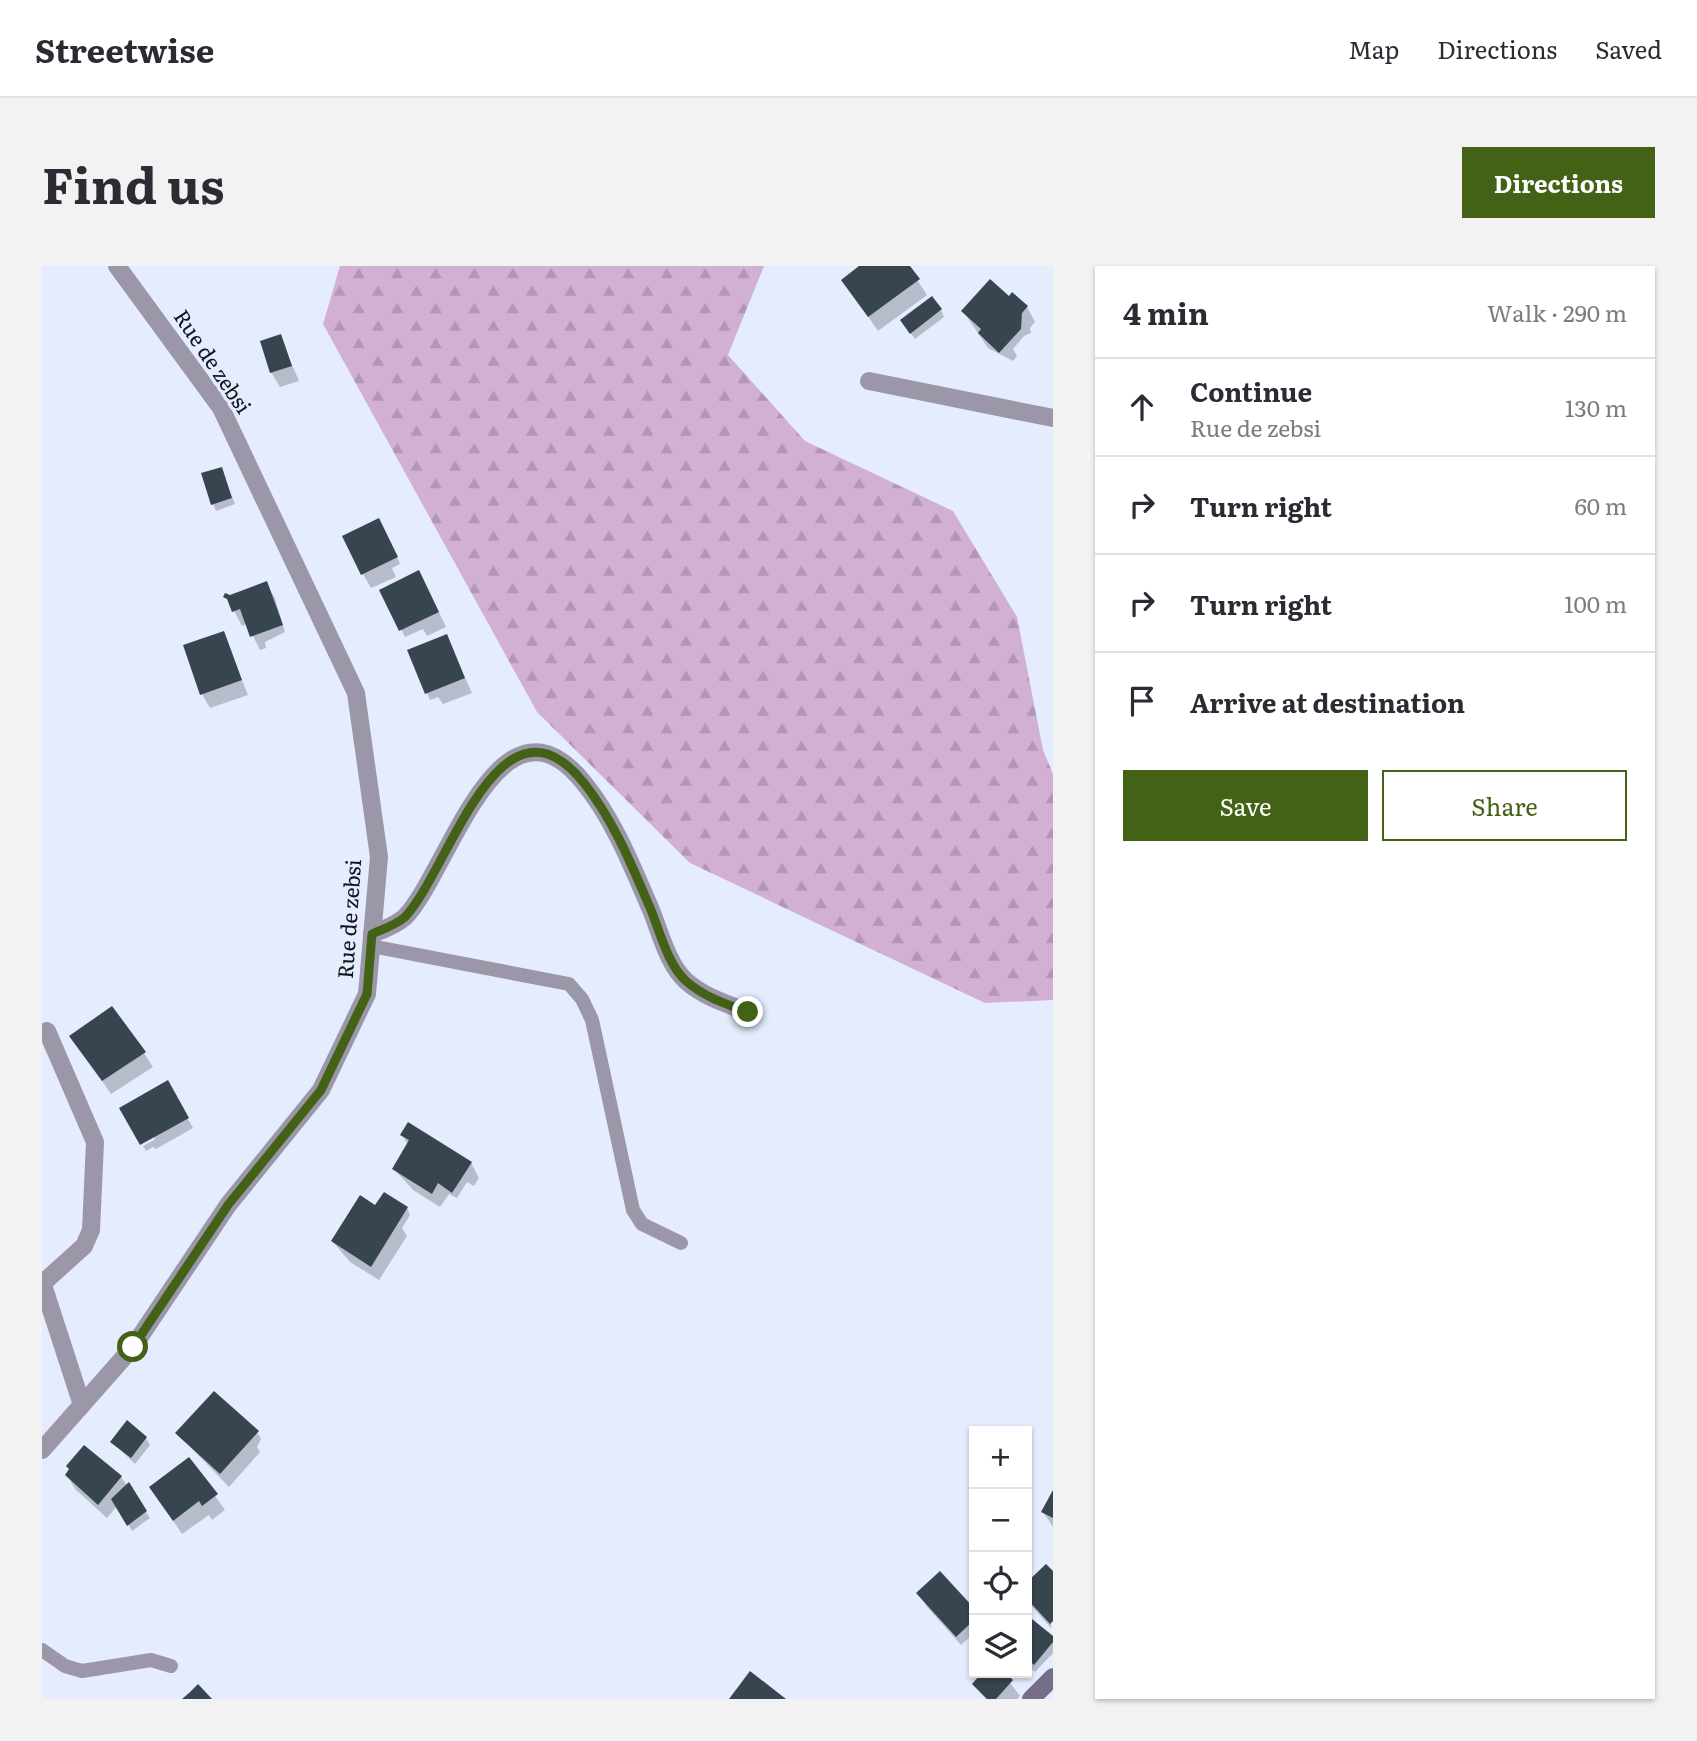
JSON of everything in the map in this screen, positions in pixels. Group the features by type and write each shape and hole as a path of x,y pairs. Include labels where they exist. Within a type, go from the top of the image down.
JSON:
{"street":[{"name":"Rue de zebsi","path":"42,1450 133,1347 228,1205 321,1090 367,994 379,858 356,693 220,408 117,266"},
{"path":"869,381 1053,418"},
{"path":"371,940 405,916 491,776 513,757 530,751 550,754 583,781 614,827 667,950 684,980 710,997 748,1012"},
{"path":"47,1031 95,1142 91,1230 84,1246 42,1282 82,1405"},
{"path":"1031,1699 1053,1677"}],"lane":[{"path":"371,940 569,984 582,999 592,1020 633,1210 642,1224 681,1242"},
{"path":"42,1650 65,1666 82,1671 151,1660 171,1666"}],"green space":[{"path":"340,266 764,266 728,355 805,441 953,511 1017,617 1043,750 1053,774 1053,1000 985,1003 690,863 537,712 323,324"}],"building":[{"path":"859,266 910,266 920,279 868,317 841,280"},
{"path":"990,279 1009,296 1012,292 1028,306 1022,313 1021,329 999,353 978,333 981,329 961,311"},
{"path":"932,296 942,309 910,334 900,320"},
{"path":"281,334 292,366 270,373 260,341"},
{"path":"222,467 232,498 211,505 201,473"},
{"path":"379,518 398,557 361,575 342,536"},
{"path":"419,570 439,612 399,631 379,590"},
{"path":"267,581 283,625 250,637 240,609 232,612 227,599 223,597 225,593 230,595"},
{"path":"224,631 242,680 200,695 183,645"},
{"path":"447,634 465,678 425,694 407,650"},
{"path":"112,1006 146,1052 102,1081 69,1036"},
{"path":"168,1080 189,1118 140,1145 119,1108"},
{"path":"408,1122 472,1162 452,1193 438,1183 432,1194 392,1169 409,1140 400,1135"},
{"path":"384,1192 408,1207 371,1267 331,1241 360,1195 375,1205"},
{"path":"214,1391 259,1431 220,1474 175,1433"},
{"path":"127,1420 147,1437 131,1458 110,1442"},
{"path":"84,1445 122,1476 98,1505 65,1475 69,1469 66,1466"},
{"path":"189,1457 218,1494 202,1506 199,1501 173,1521 149,1487"},
{"path":"129,1482 147,1511 127,1526 111,1499"},
{"path":"1053,1490 1053,1518 1041,1512"},
{"path":"1046,1564 1053,1571 1053,1621 1050,1624 1032,1604 1032,1577"},
{"path":"940,1571 969,1603 969,1625 956,1637 916,1593"},
{"path":"1032,1619 1053,1636 1053,1642 1034,1665"},
{"path":"750,1671 786,1699 729,1699"},
{"path":"977,1678 1013,1680 996,1699 987,1699 972,1684"},
{"path":"198,1684 212,1699 182,1699 189,1693"}],"route":[{"path":"133,1347 228,1205 321,1090 367,994 372,934 405,916 491,776 513,757 530,751 550,754 583,781 614,827 667,950 684,980 710,997 748,1012"}]}
